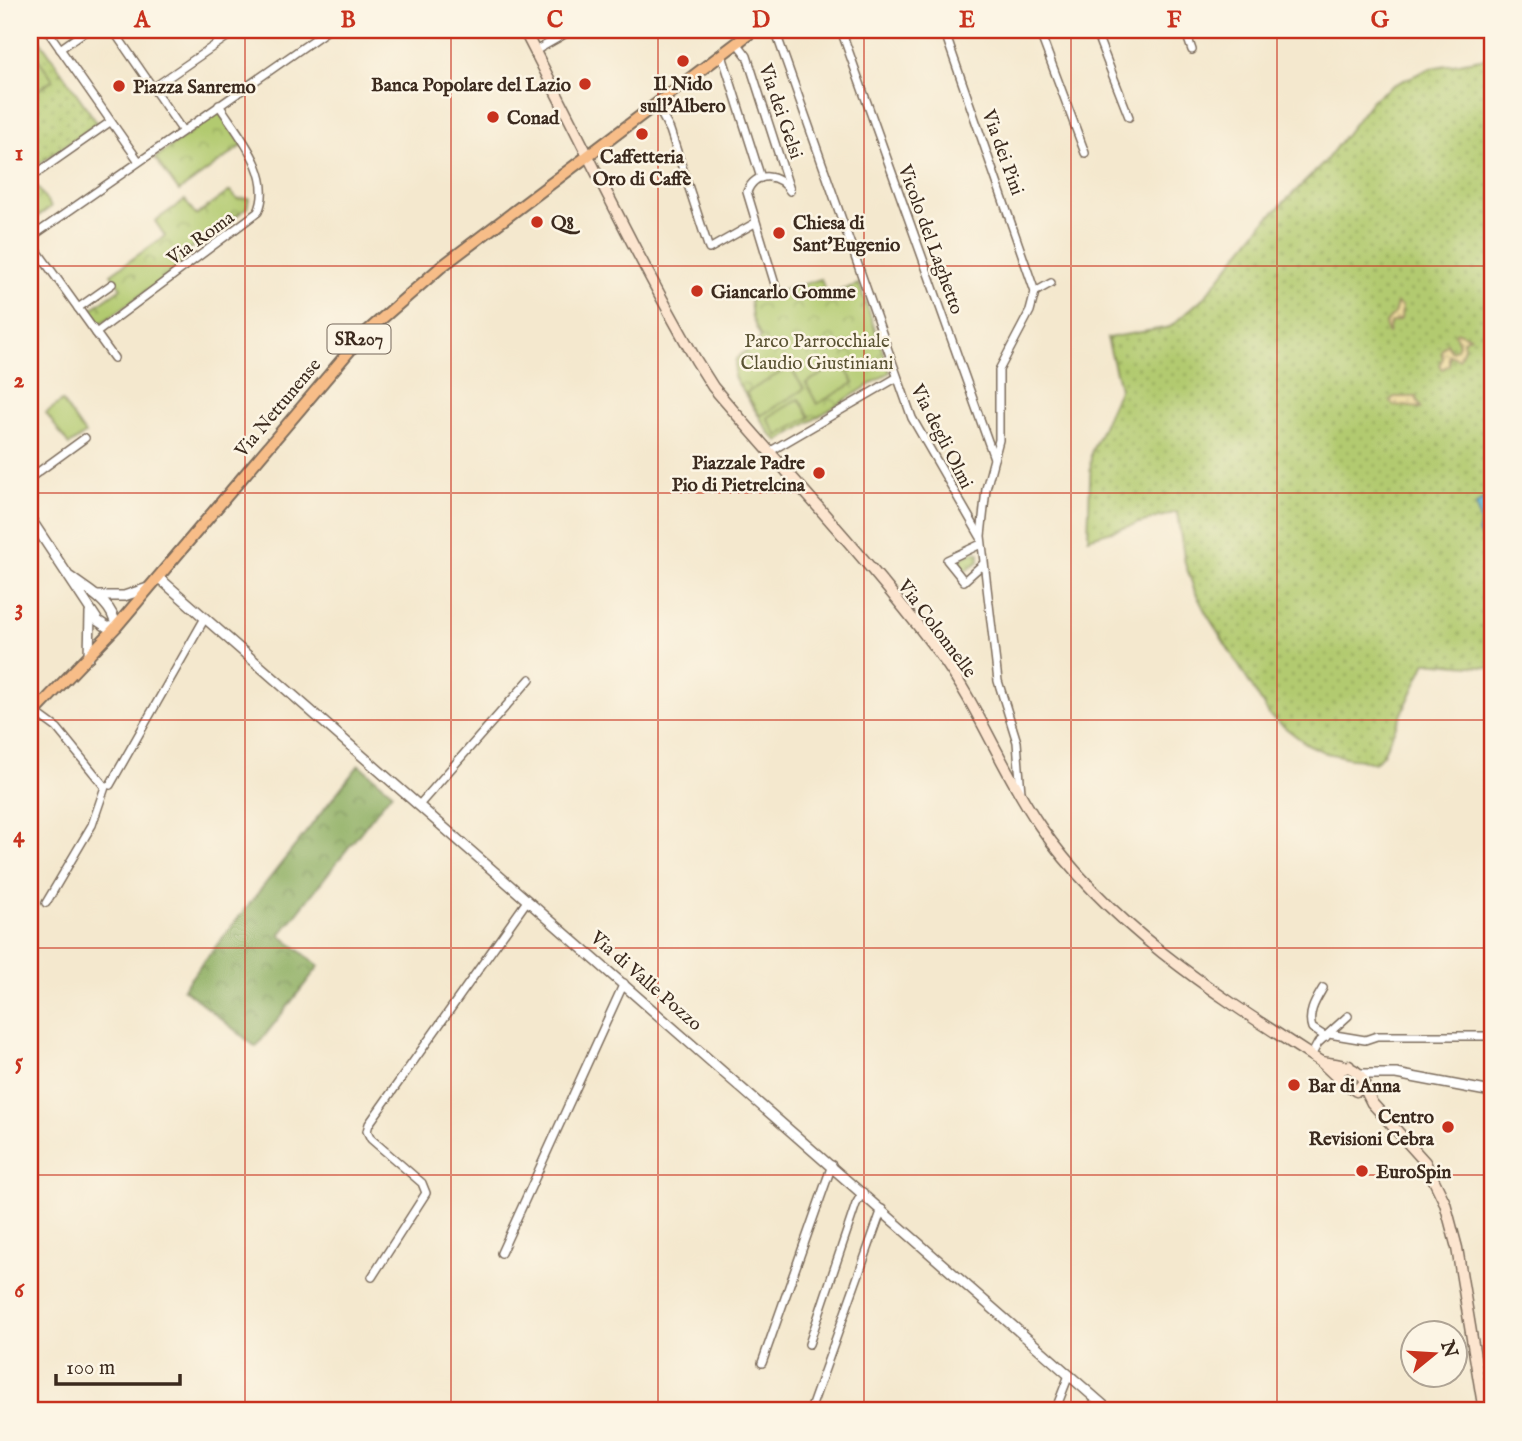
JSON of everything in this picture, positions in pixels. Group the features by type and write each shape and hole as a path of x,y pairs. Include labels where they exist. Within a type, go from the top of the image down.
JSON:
{"main road":[{"name":"Via Colonnelle","path":"524,30 587,159 713,387 948,665 1022,797 1064,858 1122,921 1321,1062 1340,1080 1361,1086"},
{"name":"Via Nettunense","path":"32,715 116,628 362,336 441,267 754,30"},
{"name":"Via Colonnelle","path":"1321,1062 1349,1066 1361,1086 1420,1155 1442,1195 1457,1248 1484,1411"},
{"path":"1340,1080 1339,1071 1349,1066"}],"street":[{"path":"47,30 138,160"},
{"path":"60,49 87,30"},
{"path":"113,30 182,130"},
{"path":"114,358 30,239 138,160 328,30"},
{"path":"535,51 572,30"},
{"name":"Via degli Olmi","path":"775,30 912,418 981,540"},
{"name":"Vicolo del Laghetto","path":"841,30 994,459"},
{"name":"Via dei Pini","path":"944,30 1034,292"},
{"path":"1039,30 1085,153"},
{"path":"1096,30 1129,117"},
{"path":"1185,30 1192,50"},
{"path":"153,88 234,32"},
{"name":"Via dei Gelsi","path":"737,43 747,56 790,191 776,178 761,178"},
{"path":"722,55 761,178 752,183 747,192 777,290"},
{"name":"Via Roma","path":"96,332 258,212 262,194 256,166 219,105"},
{"path":"657,106 670,130 709,249 755,223"},
{"path":"30,178 110,121"},
{"path":"1022,797 1018,748 998,681 981,540 986,489 1000,435 1000,366 1034,292 1051,283"},
{"path":"78,308 112,284"},
{"path":"769,452 896,378"},
{"path":"30,478 85,438"},
{"path":"30,518 100,624 116,628 113,614 95,595 70,576"},
{"path":"981,540 947,560 964,580 983,564"},
{"name":"Via di Valle Pozzo","path":"158,577 1110,1411"},
{"path":"95,595 124,596 150,587"},
{"path":"89,607 92,634 89,657"},
{"path":"110,785 205,618"},
{"path":"419,805 530,680"},
{"path":"32,715 57,728 104,787 94,820 46,904"},
{"path":"372,1277 426,1193 422,1183 371,1139 367,1130 369,1124 527,901"},
{"path":"501,1253 624,983"},
{"path":"1323,988 1312,1007 1310,1021 1312,1028 1327,1035 1365,1040 1377,1036 1492,1036"},
{"path":"1311,1056 1327,1035 1348,1016"},
{"path":"1361,1086 1396,1073 1492,1092"},
{"path":"762,1363 832,1165"},
{"path":"809,1344 856,1204 863,1192"},
{"path":"810,1411 882,1209"},
{"path":"1055,1411 1069,1375"}],"green space":[{"path":"30,30 39,30 35,33 97,123 39,164 30,150"},
{"path":"30,48 53,79 30,96"},
{"path":"1492,57 1492,668 1426,662 1383,754 1375,763 1326,753 1305,743 1270,716 1194,589 1185,563 1177,512 1088,538 1091,453 1120,388 1107,338 1170,327 1204,297 1264,222 1323,164 1372,100 1393,85 1431,68"},
{"path":"219,112 243,145 179,191 155,158"},
{"path":"34,182 51,207 30,222 30,184"},
{"path":"230,191 237,199 249,198 247,208 178,258 183,265 100,324 90,310 121,288 111,274 165,236 155,221 185,200 196,215"},
{"name":"Parco Parrocchiale Claudio Giustiniani","path":"821,279 827,295 859,284 890,372 779,441 771,435 734,377 736,359 761,338 752,318 750,300"},
{"path":"842,363 854,383 817,404 806,383"},
{"path":"790,367 804,389 760,416 746,393"},
{"path":"799,399 810,417 778,436 767,418"},
{"path":"62,401 85,434 69,445 46,413"},
{"path":"973,552 979,553 979,561 964,571 957,560"},
{"path":"359,765 392,792 280,935 319,966 256,1047 183,988"}],"sand":[{"path":"1397,303 1402,307 1401,319 1390,323 1388,334 1385,324 1394,314"},
{"path":"1458,332 1470,337 1463,340 1464,348 1459,359 1449,355 1449,365 1442,369 1439,365 1443,358 1441,351 1447,343 1451,351 1457,349 1459,343 1455,334"},
{"path":"1394,397 1416,397 1421,408 1393,405 1390,401"}],"water":[{"path":"1483,499 1492,503 1492,542 1483,540 1478,533 1480,524 1476,505"}],"place":[{"name":"Il Nido sull'Albero","path":"683,61"},
{"name":"Banca Popolare del Lazio","path":"585,84"},
{"name":"Piazza Sanremo","path":"119,86"},
{"name":"Conad","path":"493,117"},
{"name":"Caffetteria Oro di Caffè","path":"642,134"},
{"name":"Q8","path":"537,222"},
{"name":"Chiesa di Sant'Eugenio","path":"779,233"},
{"name":"Giancarlo Gomme","path":"697,291"},
{"name":"Piazzale Padre Pio di Pietrelcina","path":"819,473"},
{"name":"Bar di Anna","path":"1294,1085"},
{"name":"Centro Revisioni Cebra","path":"1448,1127"},
{"name":"EuroSpin","path":"1362,1171"}]}
